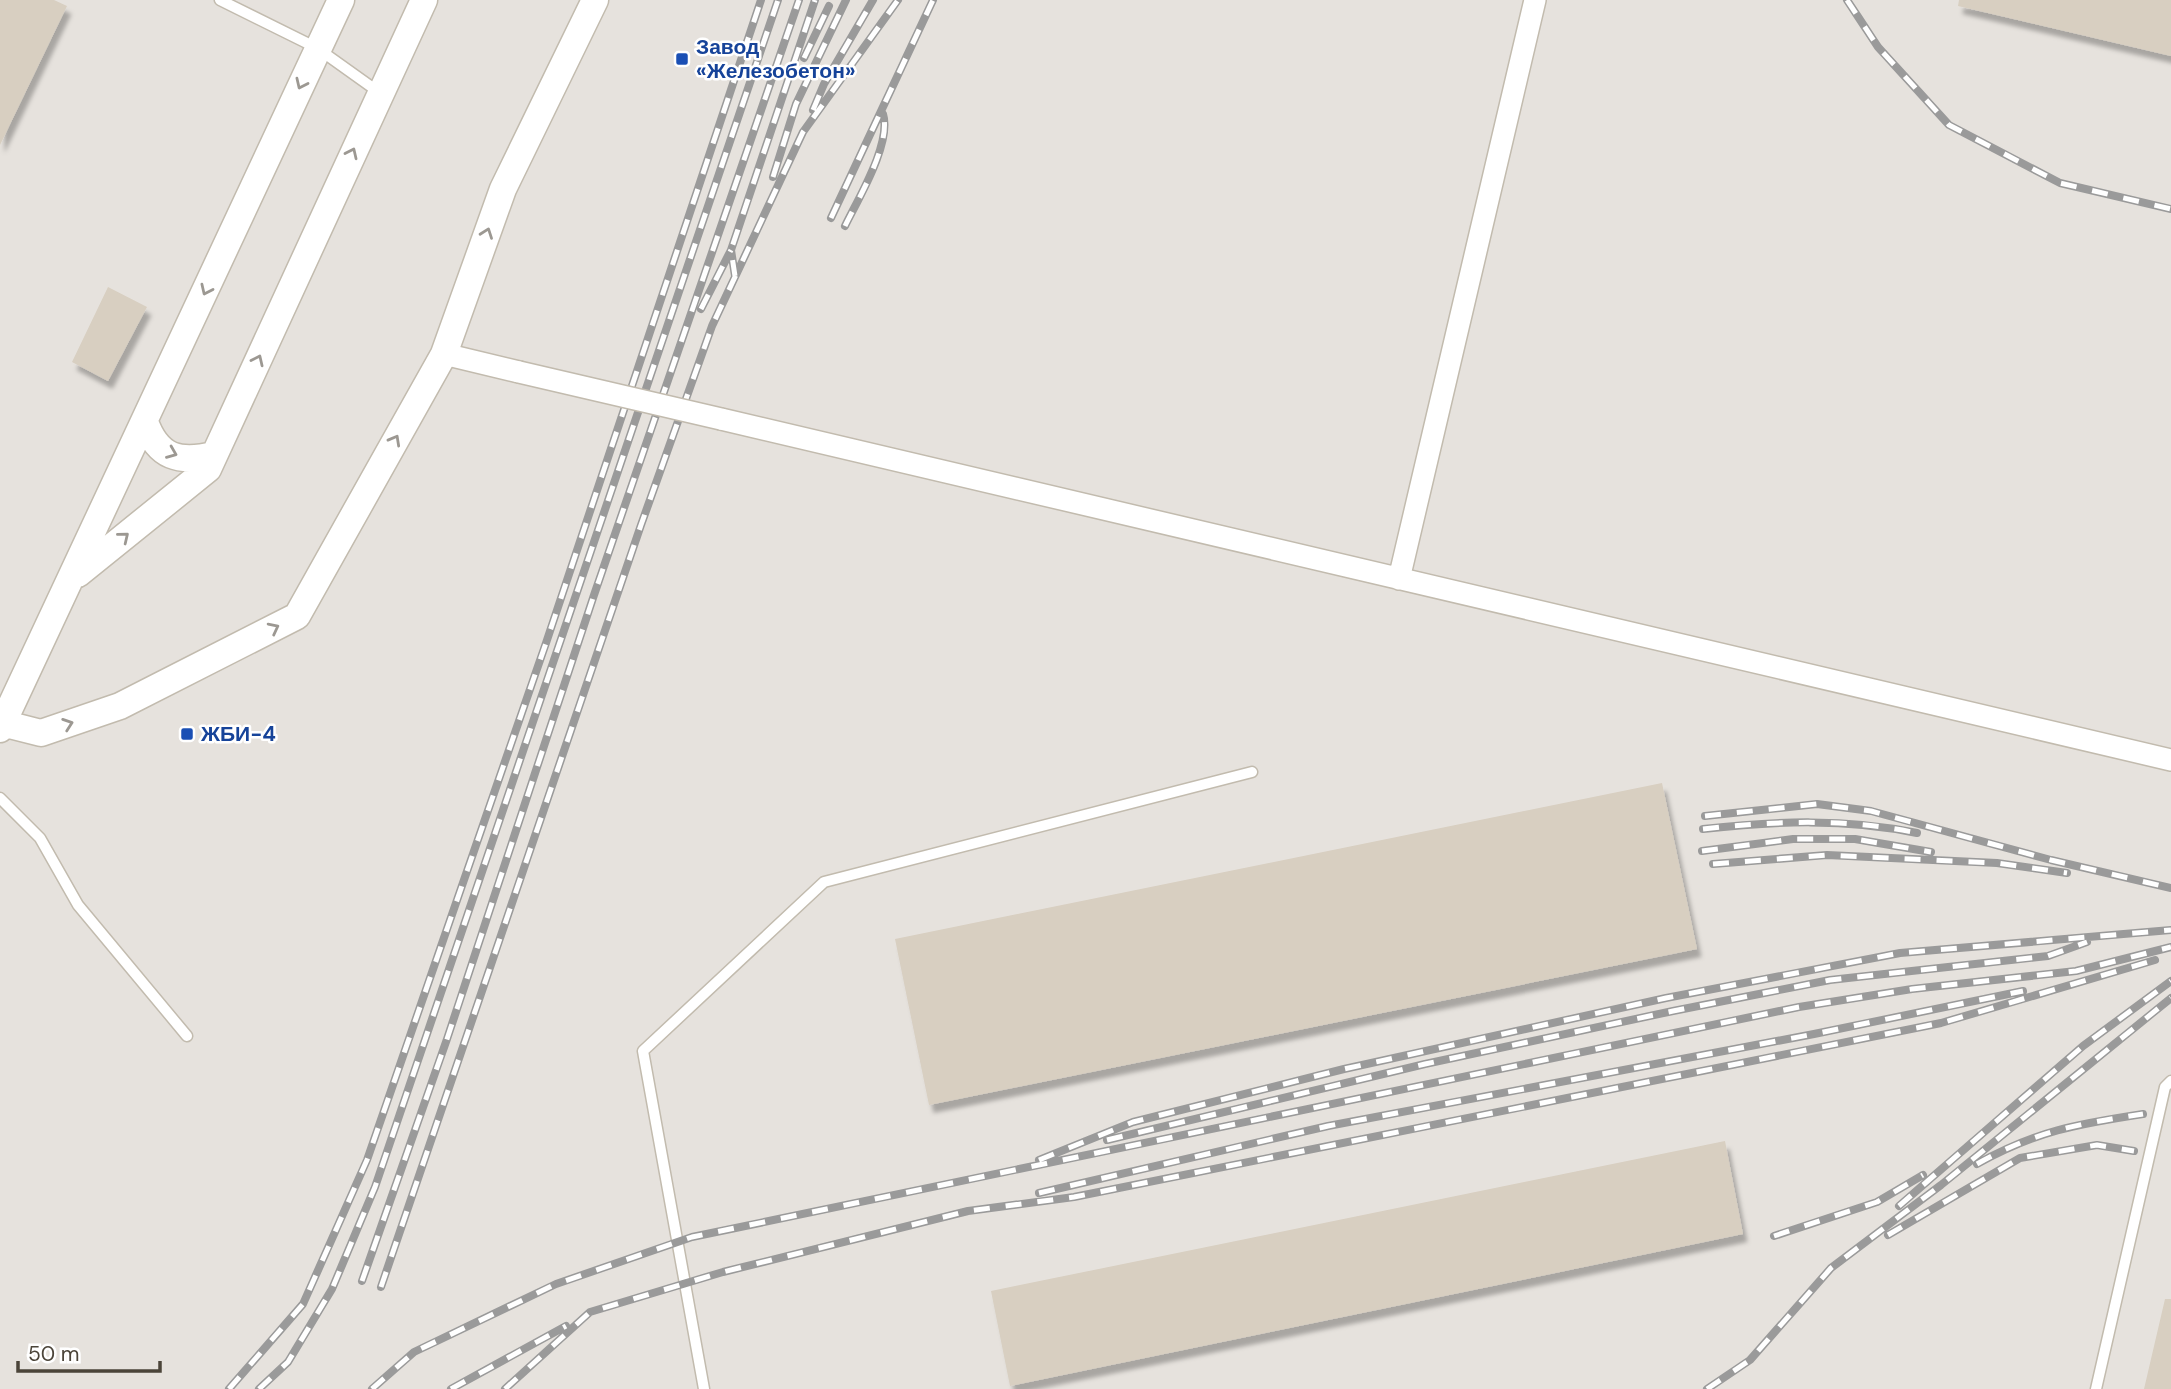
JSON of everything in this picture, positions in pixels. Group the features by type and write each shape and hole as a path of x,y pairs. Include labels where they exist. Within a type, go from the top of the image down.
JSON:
{"street":[{"path":"341,0 1,725 41,733 120,706 297,616 443,354 503,188 595,0"},
{"path":"71,580 208,469 424,0"},
{"path":"1399,579 1535,0"},
{"path":"443,354 2171,760"},
{"path":"145,422 153,443 169,454 191,460 214,455"}],"lane":[{"path":"220,0 317,48 380,93"},
{"path":"704,1389 643,1051 824,882 1252,772"},
{"path":"0,798 40,838 78,905 187,1036"},
{"path":"2096,1389 2165,1087 2171,1080"}],"shaded area":[{"path":"0,0 2171,0 2171,1389 0,1389"}],"building":[{"path":"0,0 54,0 67,6 0,145"},
{"path":"1959,0 2171,0 2171,56 1958,6"},
{"path":"108,287 147,307 108,381 72,362"},
{"path":"1662,783 1697,949 929,1105 895,939"},
{"path":"1725,1141 1743,1234 1010,1386 991,1291"},
{"path":"2165,1299 2171,1299 2171,1389 2144,1389"}],"railway":[{"path":"229,1389 303,1304 367,1160 546,643 761,0"},
{"path":"259,1389 288,1362 332,1289 375,1187 778,0"},
{"path":"362,1281 447,1039 594,595 799,0"},
{"path":"735,276 731,250 815,0"},
{"path":"773,177 796,104 846,0"},
{"path":"813,110 824,84 873,0"},
{"path":"381,1287 641,525 712,326 803,132 898,0"},
{"path":"831,218 933,0"},
{"path":"1847,0 1878,47 1949,125 2060,183 2171,209"},
{"path":"804,58 829,6"},
{"path":"845,226 878,155 883,140 883,114"},
{"path":"701,309 731,250"},
{"path":"1705,816 1817,804 1871,811 2051,860 2171,888"},
{"path":"1703,829 1810,822 1864,825 1917,833"},
{"path":"1702,851 1793,839 1855,839 1931,852"},
{"path":"1713,864 1827,855 1997,863 2067,873"},
{"path":"1039,1160 1133,1122 1344,1069 1666,998 1900,953 2171,930"},
{"path":"1107,1140 1425,1064 1673,1011 1830,980 2048,956 2087,942"},
{"path":"372,1389 414,1352 556,1284 692,1237 1799,1007 1912,989 2076,971 2171,947"},
{"path":"505,1389 590,1312 723,1272 968,1211 1074,1197 1941,1023 2155,960"},
{"path":"1899,1206 2083,1046 2171,981"},
{"path":"1039,1193 1328,1126 1814,1034 2023,991"},
{"path":"1707,1389 1750,1360 1831,1268 1941,1185 2171,998"},
{"path":"1977,1164 2057,1130 2143,1114"},
{"path":"1888,1235 2020,1158 2097,1145 2134,1151"},
{"path":"1774,1236 1877,1202 1923,1175"},
{"path":"451,1389 566,1326"}],"place":[{"name":"Завод «Железобетон»","path":"682,59"},
{"name":"ЖБИ-4","path":"187,734"}]}
